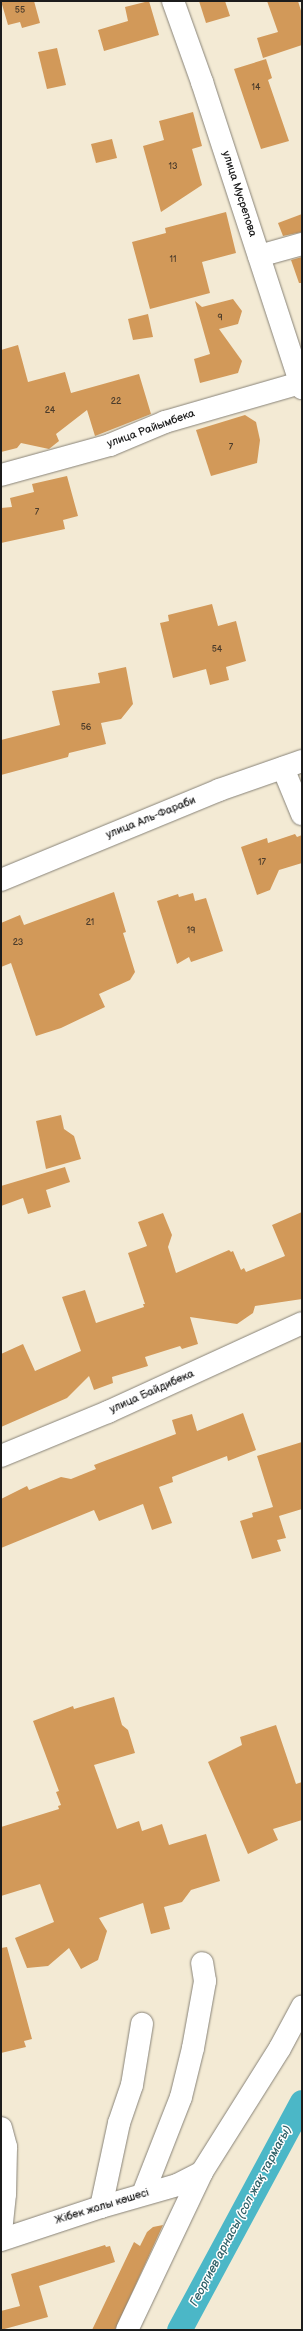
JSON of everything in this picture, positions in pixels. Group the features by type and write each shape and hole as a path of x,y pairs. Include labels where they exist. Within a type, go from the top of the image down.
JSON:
{"street":[{"name":"улица Мусрепова","path":"173,1 301,385"},
{"path":"259,256 302,244"},
{"name":"улица Райымбека","path":"1,475 110,445 165,422 301,385"},
{"path":"293,765 302,814"},
{"name":"улица Аль-Фараби","path":"1,880 219,790 293,765"},
{"name":"улица Байдибека","path":"1,1456 108,1412 302,1324"},
{"path":"143,2194 181,2097 193,2048 205,1981 202,1963"},
{"path":"127,2330 202,2172 280,2048 302,2007"},
{"path":"101,2207 119,2124 132,2085 142,2024"},
{"path":"1,2128 6,2147 6,2194 1,2233"},
{"name":"Жібек жолы көшесі","path":"1,2240 177,2184 202,2172"}],"building":[{"path":"1,1 34,1 40,23 22,28 20,22 8,25"},
{"path":"149,1 159,35 104,51 98,30 128,21 125,7"},
{"path":"199,1 225,1 230,16 206,23"},
{"path":"267,1 298,1 302,14 302,45 263,58 257,38 278,32"},
{"path":"57,48 66,85 47,89 38,52"},
{"path":"266,59 272,78 268,80 289,141 261,149 234,69"},
{"path":"193,112 202,146 192,149 202,185 161,212 143,146 164,140 159,121"},
{"path":"112,139 117,158 96,163 91,144"},
{"path":"226,212 236,253 202,262 210,293 150,309 132,242 166,233 165,228"},
{"path":"302,214 302,232 283,236 278,223"},
{"path":"302,257 302,283 299,283 291,260"},
{"path":"233,299 242,311 238,324 219,329 242,361 238,373 200,383 194,359 210,354 195,301 202,307"},
{"path":"148,314 153,337 133,340 128,319"},
{"path":"18,345 28,382 65,372 71,393 139,374 151,414 95,436 87,410 56,434 59,441 49,449 21,443 17,448 1,452 1,350"},
{"path":"245,415 256,422 260,440 257,463 211,476 196,430"},
{"path":"67,476 78,516 63,520 65,529 1,543 1,508 12,507 10,498 34,492 32,484"},
{"path":"212,604 218,626 236,621 246,661 226,667 229,680 210,685 206,669 173,678 160,623 169,621 168,615"},
{"path":"126,667 133,704 121,719 101,723 106,744 69,753 68,757 1,775 1,740 60,725 52,691 100,683 98,673"},
{"path":"295,834 297,837 302,835 302,863 279,870 270,890 257,895 241,847 267,838 268,843"},
{"path":"114,892 126,932 123,933 135,972 130,980 99,994 105,1007 61,1028 36,1036 11,963 1,967 1,923 20,915 24,925"},
{"path":"193,893 195,901 206,898 223,951 191,962 189,957 177,964 157,901 178,894 179,897"},
{"path":"61,1115 64,1129 74,1136 81,1159 46,1169 36,1121"},
{"path":"65,1167 70,1182 46,1190 51,1207 28,1214 23,1198 1,1206 1,1186"},
{"path":"302,1212 302,1299 255,1306 253,1313 237,1324 190,1317 198,1344 182,1349 180,1346 145,1357 148,1366 112,1377 113,1383 94,1390 89,1376 67,1398 1,1427 1,1354 23,1344 35,1371 81,1351 62,1297 85,1290 96,1323 144,1307 143,1304 145,1304 128,1253 147,1246 138,1222 163,1213 172,1235 168,1247 176,1273 229,1250 231,1252 233,1251 241,1270 244,1268 246,1272 285,1256 272,1225"},
{"path":"243,1413 256,1450 228,1461 227,1456 172,1477 173,1482 159,1487 172,1523 152,1530 143,1504 99,1521 94,1510 1,1548 1,1499 27,1486 29,1490 61,1477 71,1479 96,1469 94,1465 176,1434 172,1420 192,1414 197,1431"},
{"path":"302,1442 302,1509 279,1516 286,1538 277,1540 281,1551 252,1559 240,1521 253,1517 252,1513 273,1507 257,1456"},
{"path":"114,1697 122,1725 128,1730 135,1753 94,1765 117,1829 139,1821 142,1831 162,1824 169,1845 206,1834 220,1881 191,1890 182,1902 164,1907 170,1929 151,1934 143,1903 99,1918 107,1931 98,1960 81,1969 69,1948 48,1966 27,1968 15,1938 54,1922 40,1884 1,1896 1,1827 59,1809 58,1806 61,1805 56,1792 59,1791 33,1721 73,1706 74,1709"},
{"path":"276,1725 296,1784 302,1782 302,1820 273,1829 278,1840 248,1854 208,1762 242,1745 240,1737"},
{"path":"7,1947 32,2039 24,2041 26,2047 1,2053 1,1948"},
{"path":"163,2225 115,2330 92,2330 134,2242 140,2246 147,2232 153,2227"},
{"path":"105,2245 106,2247 110,2246 115,2262 39,2286 48,2317 1,2330 1,2311 20,2306 11,2274"}],"waterway":[{"name":"Георгиев арнасы (сол жақ тармағы)","path":"179,2330 302,2102"}]}
